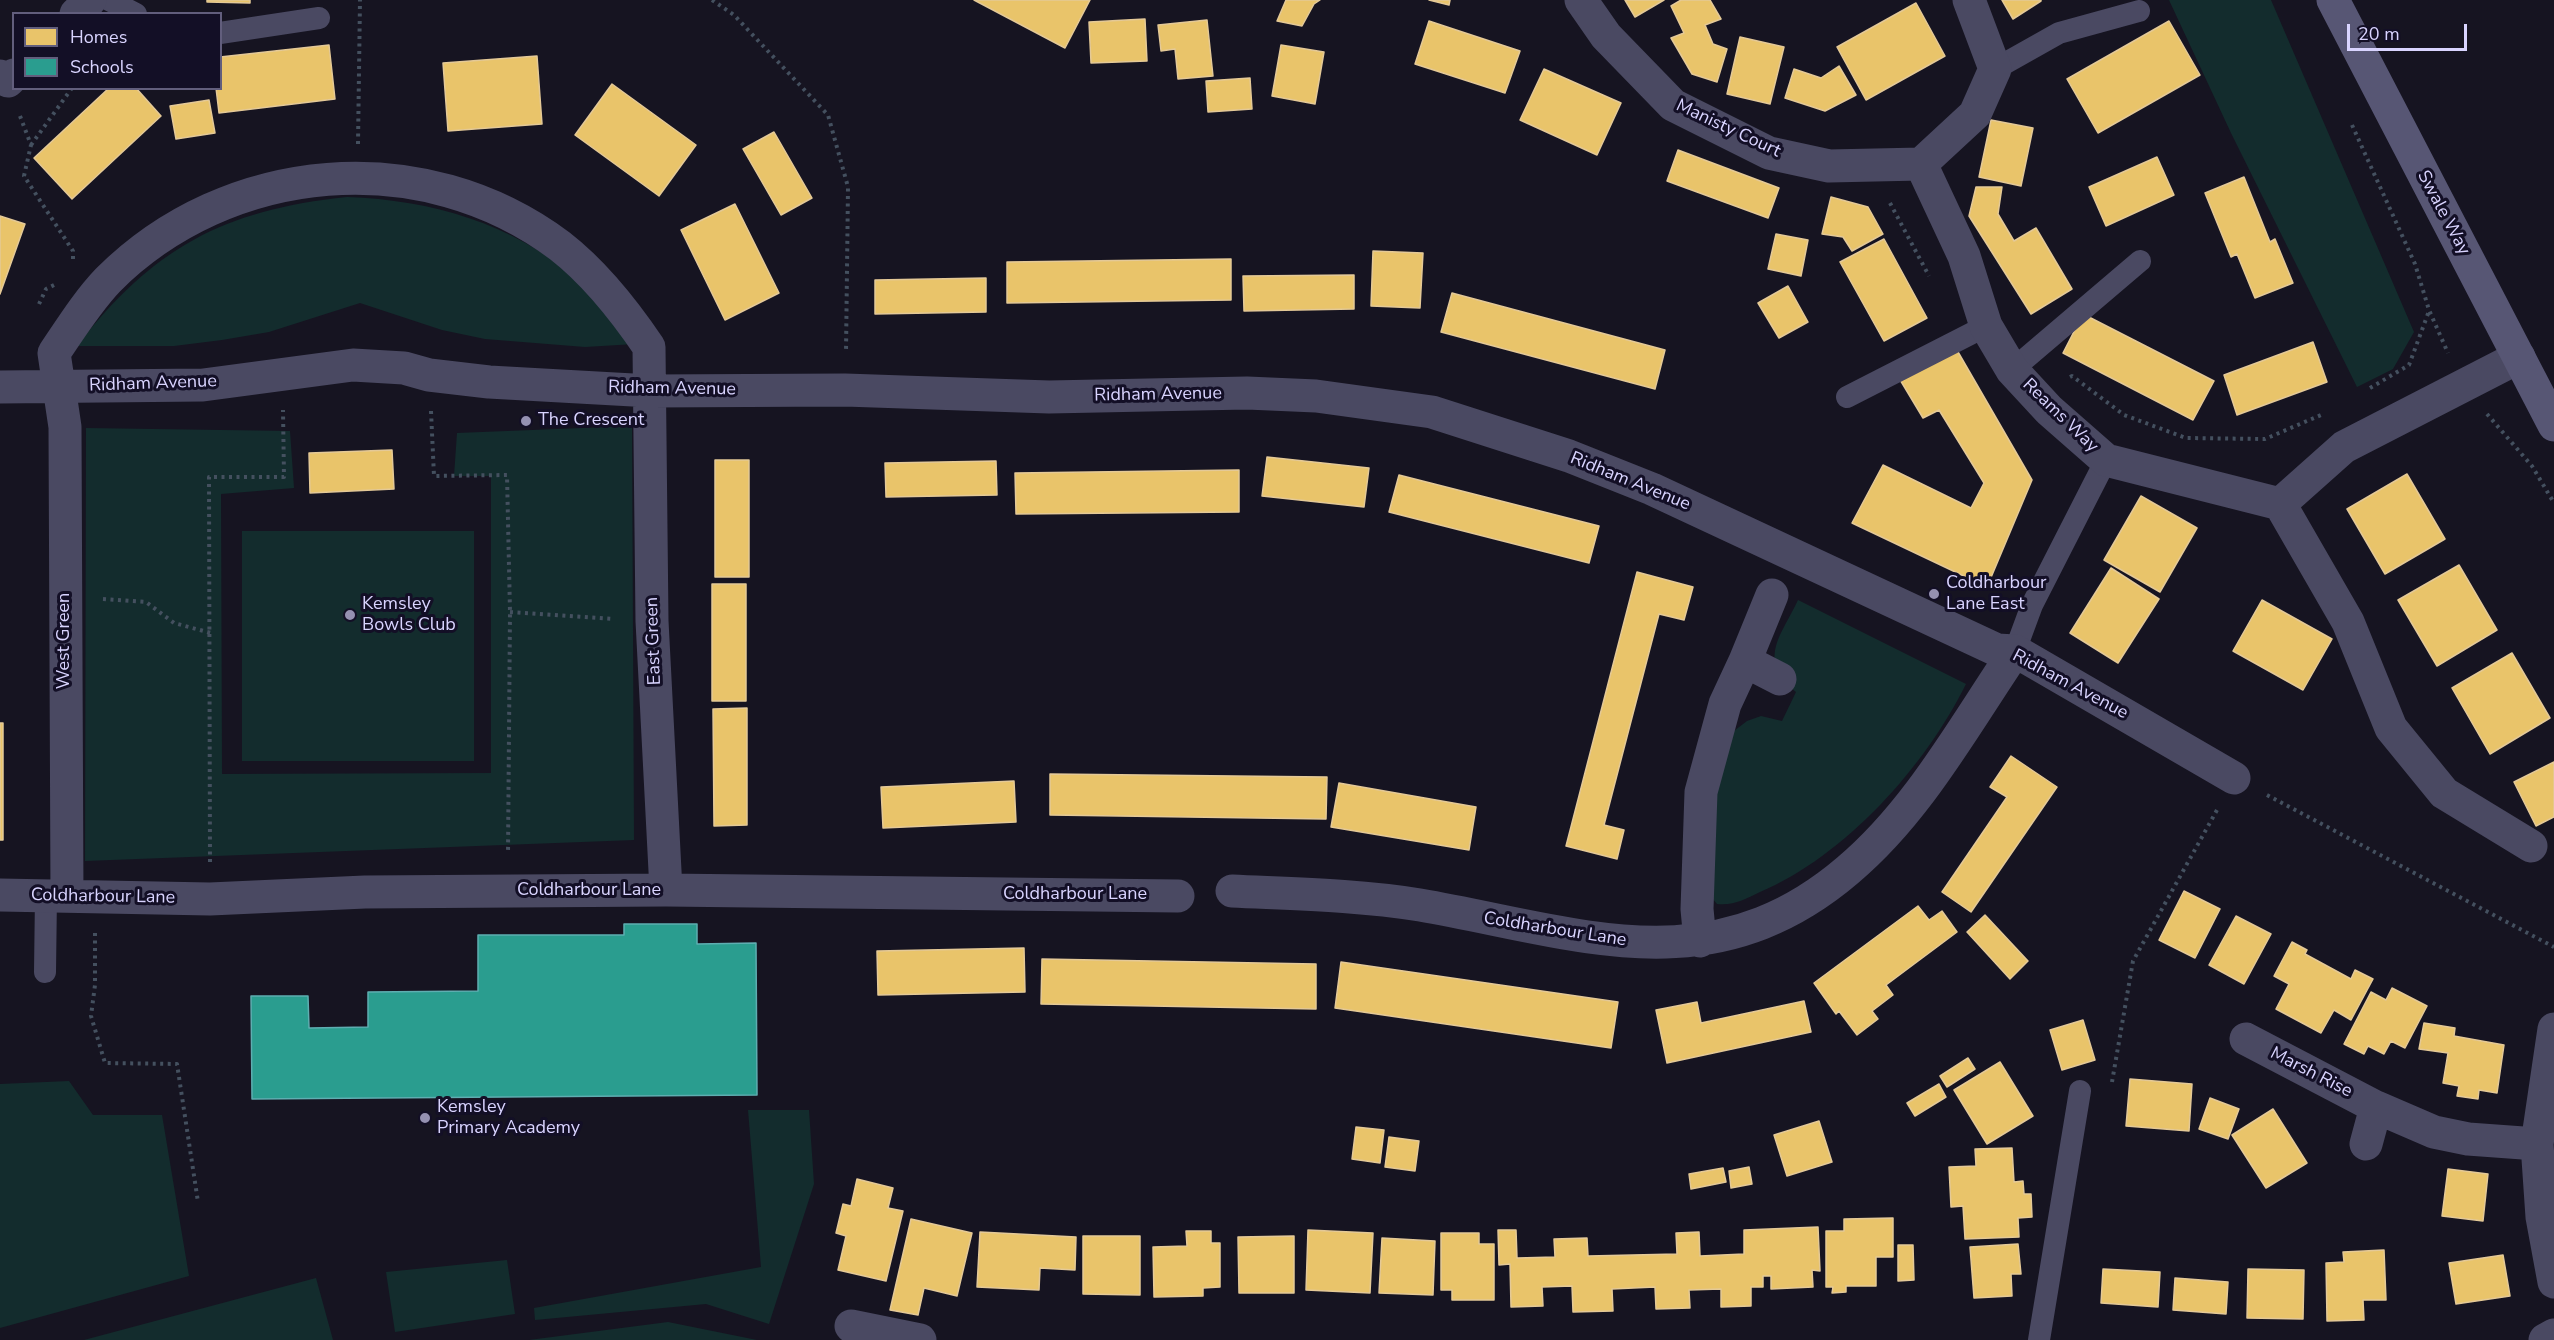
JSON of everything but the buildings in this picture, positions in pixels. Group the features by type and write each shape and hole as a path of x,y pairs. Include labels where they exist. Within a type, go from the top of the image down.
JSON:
{"main road":[{"name":"Swale Way","path":"2332,0 2554,425"}],"street":[{"path":"78,12 90,0"},
{"name":"Manisty Court","path":"1581,0 1606,36 1673,105 1769,153 1829,166 1876,167 1921,164"},
{"path":"1921,164 1976,114 1995,69 1969,0"},
{"name":"Reams Way","path":"1921,164 1964,256 1986,326 2013,370 2042,402 2106,460 2280,504"},
{"path":"59,386 54,353 79,315 108,281 141,251 178,225 208,210 260,190 304,181 357,177 394,179 439,188 482,202 522,222 560,246 594,276 624,310 649,347 651,391"},
{"path":"2519,357 2344,447 2280,504 2348,622 2391,728 2444,793 2531,846"},
{"name":"Ridham Avenue","path":"0,387 203,385 353,365 404,368 429,375 489,382 651,391 845,390 1049,397 1247,393 1316,396 1432,412 1569,456 1652,489 1997,650 2014,651 2235,778"},
{"name":"West Green","path":"59,386 65,427 64,599 69,896"},
{"name":"East Green","path":"651,391 652,621 666,890"},
{"path":"1700,941 1697,909 1701,792 1725,704 1772,595"},
{"name":"Coldharbour Lane","path":"1232,891 1326,896 1418,905 1543,932 1608,941 1664,944 1700,941 1745,929 1803,904 1849,869 1885,832 1926,784 2014,651"},
{"path":"1745,662 1780,679"},
{"name":"Coldharbour Lane","path":"0,895 210,899 365,892 666,890 1178,896"},
{"path":"2553,1029 2537,1144 2542,1217 2554,1282"},
{"name":"Marsh Rise","path":"2246,1039 2376,1107 2434,1132 2468,1139 2537,1144"},
{"path":"2366,1144 2376,1107"},
{"path":"851,1326 920,1340"},
{"path":"2545,1340 2554,1335"}],"lane":[{"path":"109,0 132,12"},
{"path":"1995,69 2059,33 2139,11"},
{"path":"222,33 319,18"},
{"path":"2013,370 2140,261"},
{"path":"1847,397 1986,326"},
{"path":"2014,651 2032,605 2106,460"},
{"path":"45,972 69,896"},
{"path":"2039,1340 2080,1091"}],"path":[{"path":"357,177 360,0"},
{"path":"712,0 734,15 828,115 848,187 845,390"},
{"path":"7,77 31,145"},
{"path":"71,90 31,145 24,176 74,251 73,268"},
{"path":"2349,117 2415,264 2429,310 2409,365 2363,392"},
{"path":"1876,167 1887,198 1930,278"},
{"path":"38,306 46,289 64,280"},
{"path":"210,899 209,477 284,477 282,373"},
{"path":"429,375 434,476 507,475 510,612 510,830"},
{"path":"2042,402 2072,376 2124,415 2186,438 2265,440 2326,413"},
{"path":"2488,415 2532,466 2554,503"},
{"path":"64,599 146,602 174,623 211,633"},
{"path":"510,612 652,621"},
{"path":"2111,1083 2133,961 2235,778 2554,947"},
{"path":"69,896 95,985 91,1016 105,1063 177,1064 198,1202"}],"green space":[{"path":"2169,0 2271,0 2414,332 2393,369 2357,387 2231,133"},
{"path":"347,197 410,203 440,209 498,229 526,243 586,286 635,344 585,347 485,339 442,330 360,303 269,332 222,340 174,346 77,346 105,312 134,283 163,259 194,240 227,224 263,212 303,203"},
{"path":"632,426 634,840 85,861 86,428 290,431 294,488 221,494 222,774 491,773 491,476 454,476 457,433"},
{"path":"242,531 474,531 474,761 242,761"},
{"path":"1798,600 1966,684 1949,715 1905,777 1880,806 1852,832 1792,876 1750,897 1728,904 1717,904 1712,898 1713,808 1730,734 1747,721 1761,716 1782,721 1796,692 1777,669 1776,648 1779,637"},
{"path":"69,1081 93,1115 162,1115 189,1276 0,1328 0,1084"},
{"path":"748,1110 809,1110 814,1184 769,1324 706,1304 535,1320 534,1308 761,1267"},
{"path":"507,1260 515,1314 395,1332 386,1272"},
{"path":"316,1278 333,1340 84,1340"},
{"path":"668,1322 757,1340 529,1340"}],"place":[{"name":"The Crescent","path":"526,421"},
{"name":"Coldharbour Lane East","path":"1934,594"},
{"name":"Kemsley Bowls Club","path":"350,615"},
{"name":"Kemsley Primary Academy","path":"425,1118"}]}
